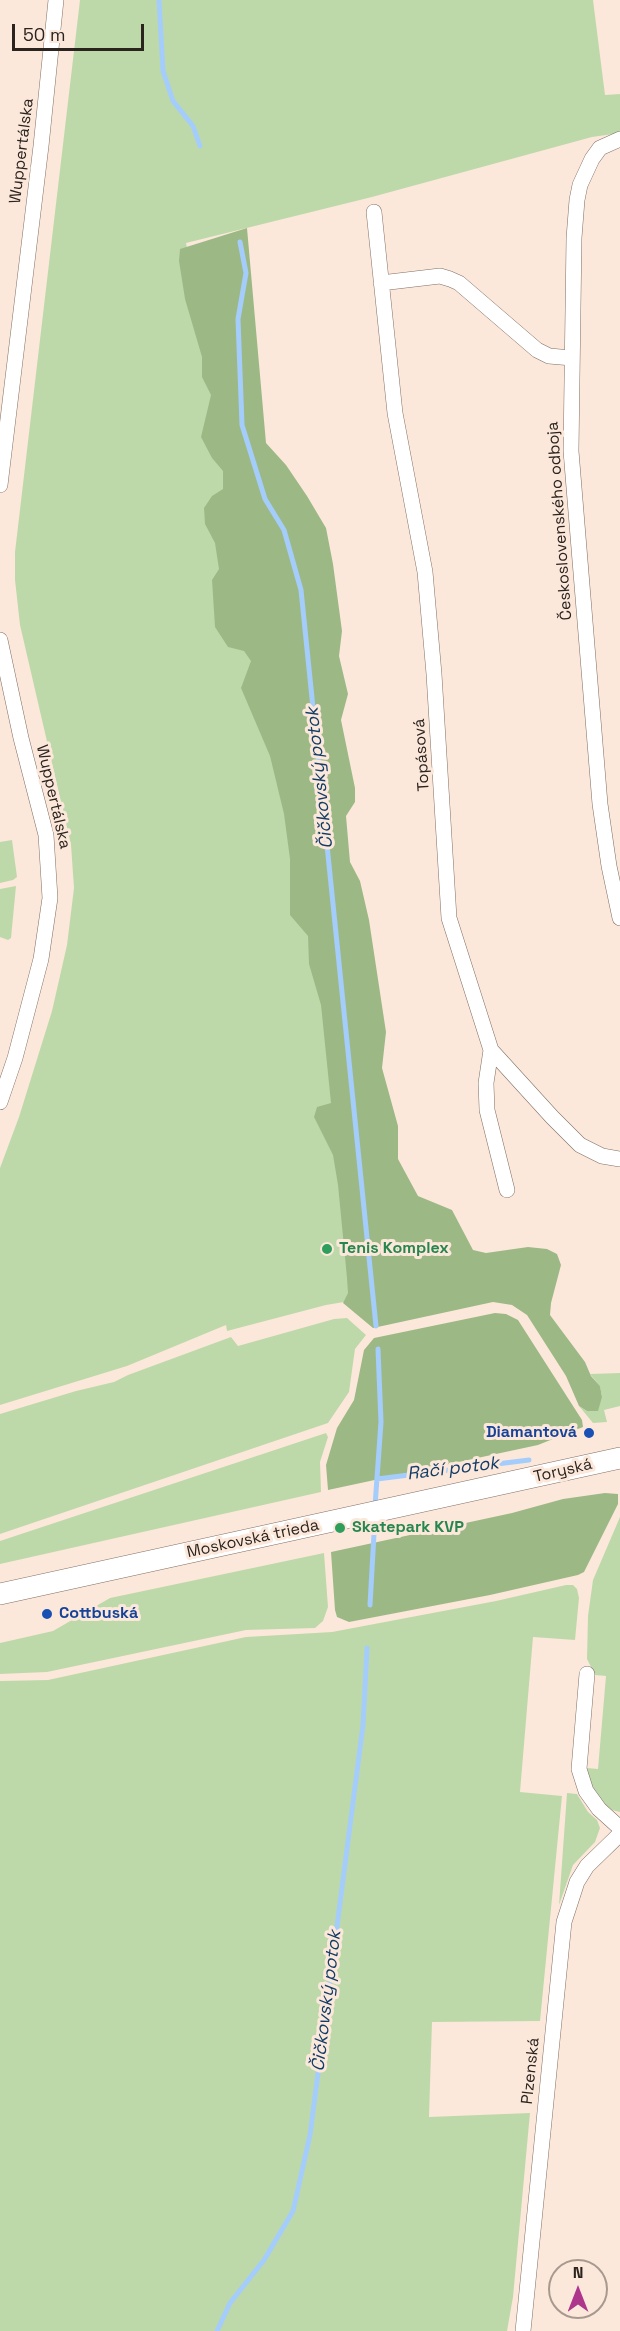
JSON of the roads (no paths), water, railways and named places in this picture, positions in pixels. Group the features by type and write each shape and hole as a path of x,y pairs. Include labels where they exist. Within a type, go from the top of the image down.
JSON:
{"street":[{"name":"Wuppertálska","path":"0,485 41,146 56,0"},
{"name":"Československého odboja","path":"620,139 600,148 592,159 580,185 574,238 571,451 600,804 614,865 620,918"},
{"name":"Topásová","path":"374,213 395,413 425,572 436,696 449,918 491,1050 580,1145 602,1156 620,1159"},
{"path":"381,283 440,276 450,279 459,284 537,350 549,356 572,358"},
{"name":"Wuppertálska","path":"0,640 21,738 46,835 50,898 41,959 15,1058 0,1102"},
{"path":"491,1050 486,1083 487,1110 507,1191"},
{"name":"Toryská","path":"506,1484 620,1458"},
{"name":"Moskovská trieda","path":"0,1594 506,1484"},
{"path":"587,1674 579,1769 586,1791 599,1809 620,1828"},
{"name":"Plzenská","path":"523,2331 564,1922 577,1882 587,1866 620,1834"}],"waterway":[{"name":"Čičkovský potok","path":"159,0 163,71 173,101 193,126 200,146"},
{"name":"Čičkovský potok","path":"240,242 246,273 238,319 242,425 265,499 284,530 301,590 376,1326"},
{"name":"Čičkovský potok","path":"375,1506 381,1422 378,1349"},
{"name":"Račí potok","path":"377,1479 529,1460"},
{"name":"Čičkovský potok","path":"370,1605 375,1516"},
{"name":"Čičkovský potok","path":"217,2331 230,2303 264,2260 293,2211 310,2135 363,1725 367,1648"}],"place":[{"name":"Tenis Komplex","path":"327,1249"},
{"name":"Diamantová","path":"589,1433"},
{"name":"Skatepark KVP","path":"340,1528"},
{"name":"Cottbuská","path":"47,1614"}]}
